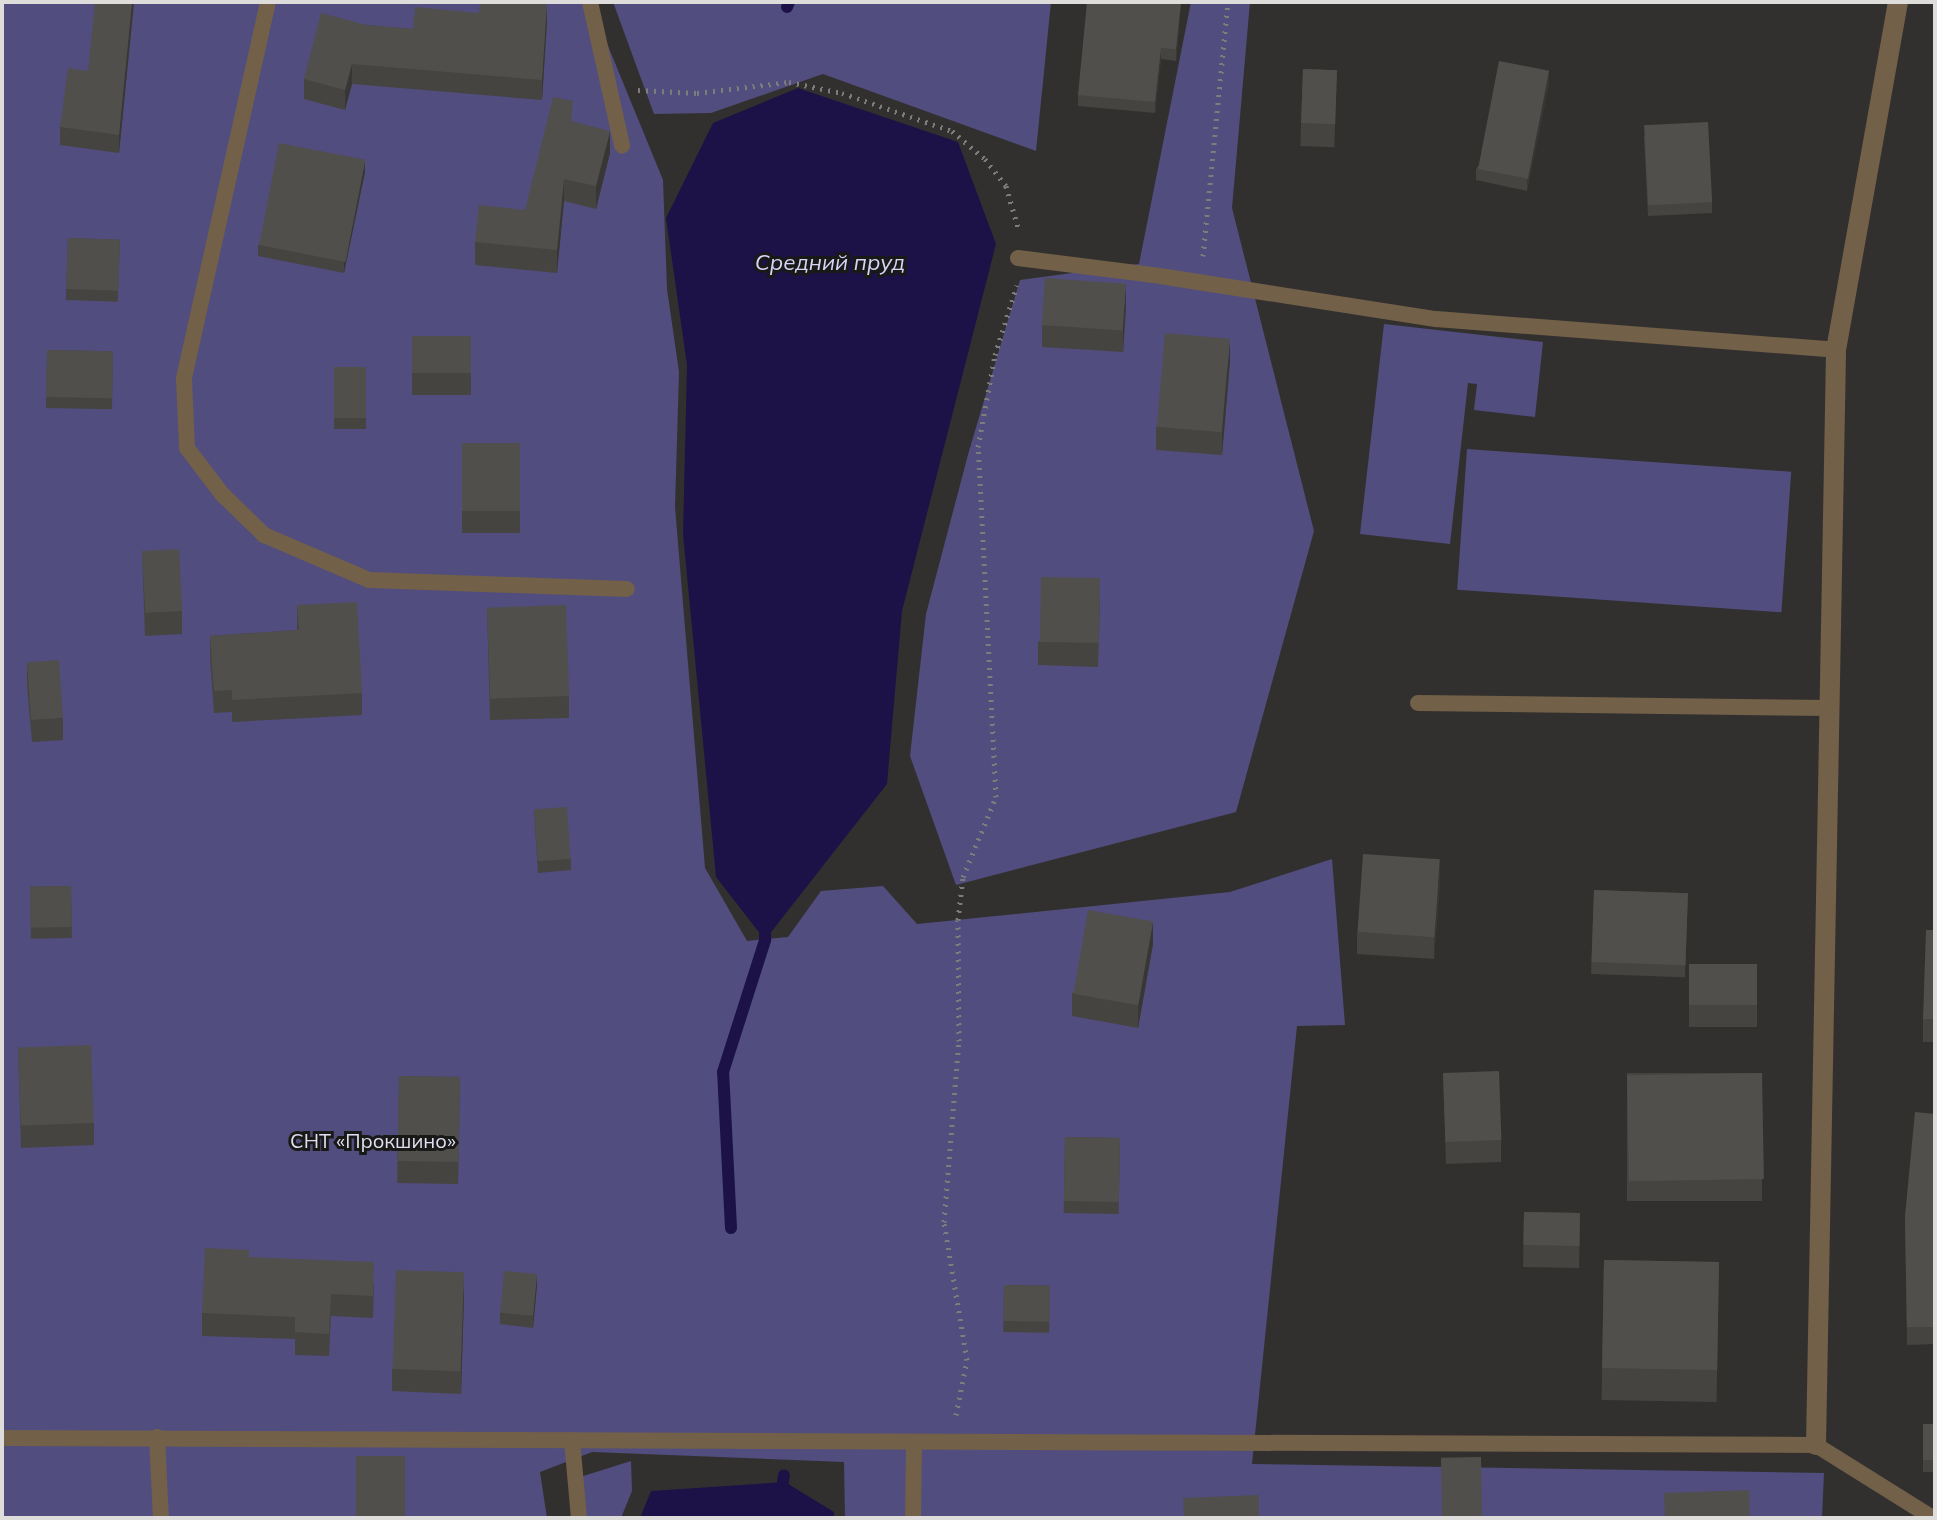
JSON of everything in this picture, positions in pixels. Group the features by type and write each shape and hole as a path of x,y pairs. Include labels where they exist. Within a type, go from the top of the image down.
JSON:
{"street":[{"path":"1816,1445 1836,350 1898,2"}],"lane":[{"path":"268,2 184,379 187,448 222,494 264,535 369,580 627,589"},
{"path":"590,2 622,145"},
{"path":"1023,259 1201,282 1436,319 1836,350"},
{"path":"1418,703 1830,708"},
{"path":"157,1437 161,1518"},
{"path":"2,1438 1816,1445 1933,1518"},
{"path":"572,1440 579,1518"},
{"path":"913,1518 914,1443"}],"path":[{"path":"1201,282 1228,2"},
{"path":"610,88 697,93 789,82 842,93 952,131 985,159 1006,186 1023,259 995,355 978,447 996,797 963,877 958,920 959,1041 944,1222 967,1360 949,1443"}],"green space":[{"name":"СНТ «Прокшино»","path":"2,2 590,2 663,180 667,289 679,372 675,507 705,868 747,941 788,937 821,891 883,886 917,924 1230,892 1332,859 1345,1025 1297,1026 1252,1464 1824,1473 1822,1518 845,1518 844,1462 592,1452 540,1472 547,1518 2,1518"},
{"path":"613,2 1051,2 1036,151 823,74 711,113 654,114"},
{"path":"1191,2 1250,2 1232,208 1314,531 1236,812 956,885 910,756 926,614 969,451 1020,280 1139,264"},
{"path":"1384,324 1543,342 1535,417 1474,410 1477,384 1468,383 1450,544 1360,534"},
{"path":"1467,449 1791,472 1781,612 1457,590"},
{"path":"631,1461 632,1491 621,1518 577,1518 577,1478"}],"water":[{"name":"Средний пруд","path":"798,88 958,142 996,244 902,611 887,784 765,940 716,877 683,534 687,365 666,218 713,123"},
{"path":"785,1482 834,1512 834,1518 640,1518 651,1491"}],"building":[{"path":"95,2 132,2 119,135 60,127 68,68 88,71"},
{"path":"480,2 547,2 542,80 352,64 345,90 304,79 321,13 366,25 413,29 415,7 479,13"},
{"path":"1087,2 1181,2 1176,49 1161,48 1155,102 1078,95"},
{"path":"1499,61 1549,71 1528,179 1478,169"},
{"path":"1303,69 1337,70 1335,124 1301,123"},
{"path":"553,97 573,101 571,121 610,131 596,186 564,179 557,250 475,242 479,205 525,210"},
{"path":"1708,122 1712,202 1648,205 1644,125"},
{"path":"279,143 365,160 346,262 259,245"},
{"path":"68,238 120,240 118,291 66,289"},
{"path":"1045,278 1126,284 1123,331 1042,325"},
{"path":"1165,333 1230,339 1222,432 1157,427"},
{"path":"412,336 471,336 471,373 412,373"},
{"path":"47,350 113,351 112,398 46,397"},
{"path":"334,367 366,367 366,418 334,418"},
{"path":"462,443 520,443 520,511 462,511"},
{"path":"179,549 182,611 145,613 142,551"},
{"path":"1041,577 1100,578 1099,643 1040,642"},
{"path":"357,602 362,693 232,700 232,690 214,691 210,636 299,630 297,605"},
{"path":"566,605 569,696 490,699 487,608"},
{"path":"59,660 63,718 31,720 27,662"},
{"path":"567,807 571,859 538,861 534,809"},
{"path":"1363,854 1440,859 1434,937 1358,932"},
{"path":"71,886 72,927 31,928 30,887"},
{"path":"1594,890 1688,893 1685,965 1591,962"},
{"path":"1088,910 1153,921 1138,1005 1073,994"},
{"path":"1926,930 1935,930 1935,1019 1923,1019"},
{"path":"1689,964 1757,964 1757,1005 1689,1005"},
{"path":"91,1045 94,1123 21,1126 18,1048"},
{"path":"1499,1071 1501,1140 1445,1142 1443,1073"},
{"path":"1762,1073 1764,1179 1629,1181 1627,1075"},
{"path":"399,1076 460,1077 459,1162 398,1161"},
{"path":"1915,1112 1935,1114 1935,1327 1907,1327 1905,1216"},
{"path":"1065,1137 1120,1138 1119,1202 1064,1201"},
{"path":"1524,1212 1580,1213 1579,1246 1523,1245"},
{"path":"205,1248 249,1250 249,1257 374,1262 373,1296 331,1294 329,1334 295,1332 295,1317 202,1313"},
{"path":"1604,1260 1719,1262 1717,1370 1602,1368"},
{"path":"396,1270 464,1272 461,1371 393,1369"},
{"path":"504,1271 537,1274 533,1316 500,1313"},
{"path":"1004,1285 1050,1286 1049,1322 1003,1321"},
{"path":"1923,1424 1935,1424 1935,1460 1923,1460"},
{"path":"356,1456 405,1456 405,1518 356,1518"},
{"path":"1481,1457 1482,1518 1442,1518 1441,1458"},
{"path":"1749,1490 1750,1518 1665,1518 1664,1493"},
{"path":"1259,1495 1259,1518 1184,1518 1183,1498"}],"waterway":[{"path":"787,7 789,2"},
{"path":"731,1228 723,1072 765,940 765,926"},
{"path":"778,1518 784,1475"}]}
